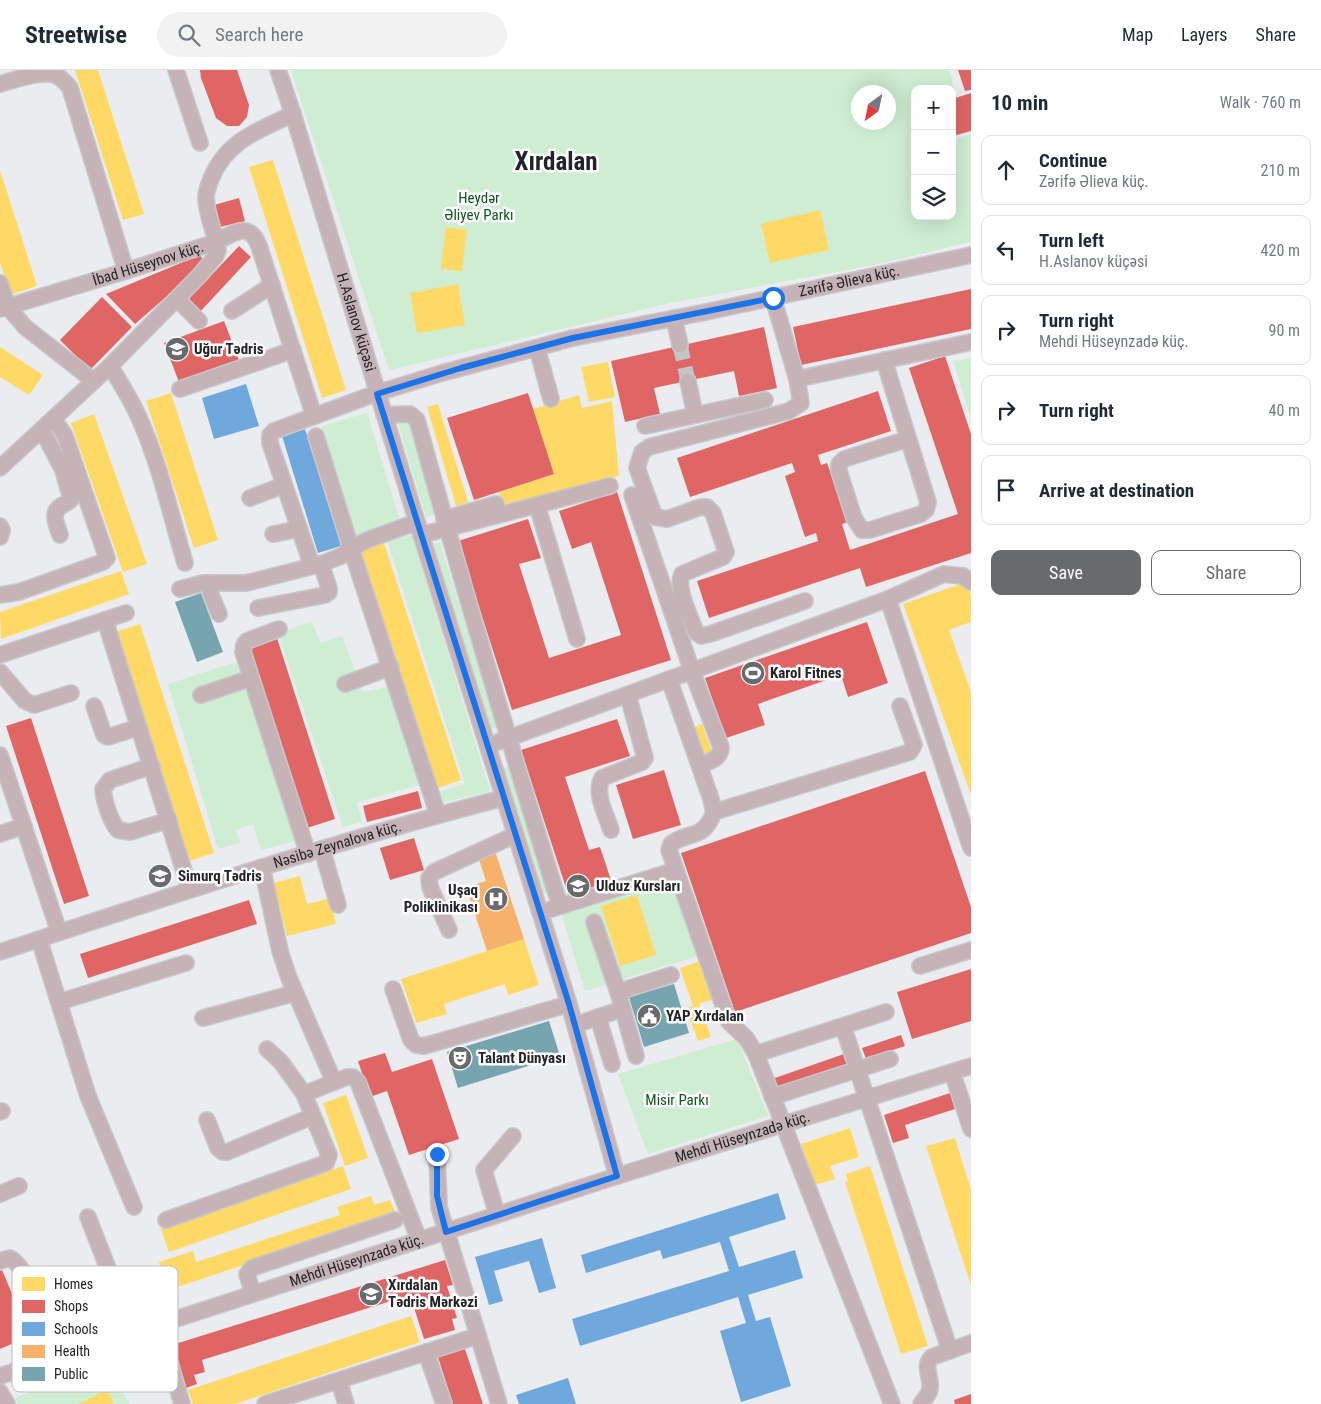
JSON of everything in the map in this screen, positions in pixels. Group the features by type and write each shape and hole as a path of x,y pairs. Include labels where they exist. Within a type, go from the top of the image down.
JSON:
{"street":[{"path":"176,70 200,143"},
{"name":"H.Aslanov küçəsi","path":"278,70 377,394 569,1004 617,1176"},
{"path":"0,84 47,73 64,80 70,88 126,272"},
{"name":"İbad Hüseynov küç.","path":"4,308 126,272 216,242 206,196 217,165 234,145 244,138 293,114"},
{"path":"0,468 110,366 177,299 215,257 218,250 216,242 240,230 252,232 258,241 314,416"},
{"name":"Zərifə Əlieva küç.","path":"284,485 270,443 270,436 274,431 377,394 461,368 573,338 773,298 971,255"},
{"path":"0,283 4,308 25,327 94,381"},
{"path":"232,311 272,285"},
{"path":"773,298 797,379 801,403 789,412 649,448 642,452 637,468 655,517 667,519 701,507 707,507 713,513 726,552 724,557 682,574 680,579 680,588 696,632 701,636 805,601"},
{"path":"177,299 199,321"},
{"path":"674,318 680,345"},
{"path":"797,379 971,342"},
{"path":"537,348 551,399"},
{"path":"180,389 293,350"},
{"path":"884,360 928,502 926,510 920,514 870,530 862,530 854,518 839,471 839,464 844,459 908,439"},
{"path":"110,366 131,400 149,442 186,563"},
{"path":"688,381 695,415"},
{"path":"645,426 765,400"},
{"path":"384,415 410,414 417,420 508,739 560,906"},
{"path":"0,595 18,592 104,562 107,558 65,436 54,419"},
{"path":"42,430 63,470 71,499 57,509 55,514 60,535"},
{"path":"316,436 438,815"},
{"path":"250,498 284,485 299,529 329,588 329,592 325,595 258,608"},
{"path":"180,589 193,584 246,583 316,565 341,556 351,548 370,539 537,505 610,486"},
{"path":"632,496 692,671 721,747 719,756 700,766"},
{"path":"445,523 496,504"},
{"path":"537,505 577,639"},
{"path":"0,526 2,530 0,537"},
{"path":"273,534 299,529"},
{"path":"487,746 888,600 944,574 963,576 971,582"},
{"path":"209,583 211,595 219,614"},
{"path":"888,600 966,813 971,848"},
{"path":"0,655 126,613"},
{"path":"105,620 190,890"},
{"path":"279,629 247,641 243,652 315,851 338,904"},
{"path":"345,684 391,667"},
{"path":"0,672 29,704 34,705 71,693"},
{"path":"201,695 251,678"},
{"path":"669,680 700,766 714,812 705,829 676,840 671,844 670,850 676,870 730,1022 746,1038 756,1054 892,1404"},
{"path":"611,830 599,795 599,784 602,778 642,762 645,758 628,695"},
{"path":"94,706 104,736 108,737 139,727"},
{"path":"714,812 910,752 914,745 900,706"},
{"path":"0,755 58,932"},
{"path":"152,766 110,780 103,789 103,794 113,824 118,830 130,832 169,820"},
{"name":"Nəsibə Zeynalova küç.","path":"0,952 315,851 503,798"},
{"path":"0,834 24,826"},
{"path":"449,930 430,886 429,878 434,872 515,835"},
{"path":"262,868 280,951 295,993 334,1082"},
{"path":"540,913 676,870"},
{"path":"594,922 618,992 636,1056"},
{"path":"39,939 88,1096 134,1207"},
{"path":"920,966 971,950"},
{"path":"59,1002 186,963"},
{"path":"618,992 671,975"},
{"path":"393,989 411,1040 416,1045 424,1046 569,1004"},
{"path":"204,1018 295,993"},
{"path":"575,1025 622,1009"},
{"path":"756,1054 886,1012"},
{"path":"598,1017 612,1064"},
{"path":"843,1026 950,1351"},
{"path":"166,1220 326,1163 329,1155 304,1094 282,1062 267,1048"},
{"path":"772,1097 890,1059"},
{"name":"Mehdi Hüseynzadə küç.","path":"178,1319 617,1176 971,1066"},
{"path":"952,1072 971,1129"},
{"path":"304,1094 347,1077 353,1078 358,1082 419,1240"},
{"path":"207,1120 218,1148 223,1152 227,1152 313,1116"},
{"path":"497,1215 484,1170 513,1136"},
{"path":"437,1154 437,1196 446,1232 499,1404"},
{"path":"0,1194 19,1186"},
{"path":"88,1217 107,1266"},
{"path":"253,1294 247,1274 248,1270 395,1220"},
{"path":"336,1240 343,1265"},
{"path":"315,1247 321,1272"},
{"path":"0,1261 10,1258 19,1266"},
{"path":"265,1404 477,1336"},
{"path":"921,1404 929,1392 928,1360 971,1343"},
{"path":"426,1352 444,1404"},
{"name":"Mehdi Hüseynzadə küç.","path":"0,1376 12,1372"},
{"path":"339,1381 346,1404"},
{"path":"178,1390 182,1404"},
{"path":"0,1392 6,1404"}],"green space":[{"name":"Heydər Əliyev Parkı","path":"291,70 949,70 953,85 911,85 911,220 956,220 956,139 971,134 971,242 873,265 670,303 389,370"},
{"path":"971,358 971,418 953,361"},
{"path":"367,413 400,521 355,536 322,426"},
{"path":"408,422 436,514 426,517 398,423"},
{"path":"412,535 490,791 442,803 439,792 465,784 387,540"},
{"path":"440,542 497,728 491,729 433,544"},
{"path":"312,621 320,643 342,636 363,692 387,687 420,785 357,802 362,822 343,827 278,634"},
{"path":"239,661 298,840 261,850 253,824 236,830 240,843 218,849 168,684"},
{"path":"509,766 550,893 543,894 503,768"},
{"path":"670,878 697,956 585,991 561,913"},
{"name":"Misir Parkı","path":"737,1039 768,1116 648,1154 618,1074"},
{"path":"30,1392 123,1392 129,1404 18,1404 15,1398"}],"building: Homes":[{"path":"75,70 98,70 144,214 123,220"},
{"path":"273,160 346,390 322,398 249,167"},
{"path":"0,170 37,286 10,295 0,262"},
{"path":"820,210 829,250 770,263 761,224"},
{"path":"446,227 467,230 462,271 441,269"},
{"path":"458,284 465,325 417,333 410,293"},
{"path":"0,347 43,375 29,395 0,377"},
{"path":"608,362 615,397 589,402 581,367"},
{"path":"171,393 218,540 194,548 146,401"},
{"path":"579,395 582,408 612,401 619,476 504,506 499,492 554,474 533,409"},
{"path":"438,404 468,502 456,506 427,407"},
{"path":"94,414 147,564 123,572 71,423"},
{"path":"384,543 461,780 438,788 361,550"},
{"path":"121,571 129,594 1,639 0,612"},
{"path":"966,582 971,595 971,622 949,630 971,692 971,795 903,604"},
{"path":"140,624 214,853 189,861 115,632"},
{"path":"702,724 712,752 703,755 694,727"},
{"path":"300,876 307,904 330,898 336,924 287,936 273,883"},
{"path":"637,895 656,955 620,966 601,906"},
{"path":"524,939 539,985 508,995 505,984 444,1004 447,1014 416,1023 401,979"},
{"path":"701,961 714,999 699,1004 711,1037 698,1041 686,1008 693,1006 680,968"},
{"path":"346,1095 368,1158 345,1166 323,1103"},
{"path":"850,1128 859,1157 830,1166 835,1179 815,1185 801,1144"},
{"path":"955,1138 971,1190 971,1286 926,1146"},
{"path":"343,1166 351,1189 169,1252 161,1229"},
{"path":"870,1166 928,1346 901,1354 845,1182 848,1181 846,1174"},
{"path":"371,1196 374,1205 390,1200 396,1215 178,1287 178,1266 160,1266 159,1262 193,1251 196,1262 340,1215 337,1207"},
{"path":"411,1316 420,1342 235,1404 193,1404 188,1390"},
{"path":"103,1392 108,1392 114,1404 78,1404"}],"building: Shops":[{"path":"200,70 237,70 249,105 247,117 239,126 227,126 216,118 201,78"},
{"path":"958,70 971,70 971,90 965,91"},
{"path":"971,93 971,131 956,135 956,130 956,98"},
{"path":"239,198 245,221 220,227 214,205"},
{"path":"239,246 251,257 198,314 186,302"},
{"path":"200,255 205,263 135,324 106,294"},
{"path":"971,289 971,329 801,365 793,327"},
{"path":"102,297 132,327 90,370 60,340"},
{"path":"224,321 239,360 179,382 164,343"},
{"path":"764,327 777,388 739,396 734,371 654,388 660,414 625,422 611,361"},
{"path":"945,356 971,434 971,553 866,587 860,568 709,618 697,581 818,541 816,533 805,537 785,476 795,472 792,463 690,497 677,458 878,391 891,431 818,455 821,465 827,463 848,522 842,524 850,550 958,514 909,368"},
{"path":"528,393 554,474 474,500 447,418"},
{"path":"617,492 671,660 512,710 458,541 528,519 541,558 519,564 549,658 621,635 591,542 572,549 559,511"},
{"path":"867,622 888,683 848,697 841,675 758,704 765,725 726,738 705,678"},
{"path":"277,638 335,819 307,828 249,647"},
{"path":"31,718 89,896 64,904 6,726"},
{"path":"617,719 630,756 565,777 589,850 600,847 612,883 569,897 521,750"},
{"path":"664,770 681,825 633,839 616,785"},
{"path":"925,771 971,907 971,933 735,1012 681,853"},
{"path":"418,791 422,808 367,822 363,806"},
{"path":"414,838 424,870 390,880 380,848"},
{"path":"249,900 257,924 88,978 80,954"},
{"path":"971,969 971,1021 912,1039 897,992"},
{"path":"901,1035 905,1046 866,1059 862,1048"},
{"path":"385,1053 392,1072 432,1059 459,1139 409,1155 387,1091 370,1097 358,1061"},
{"path":"844,1054 847,1064 775,1088 772,1079"},
{"path":"950,1093 955,1109 905,1125 909,1138 893,1143 884,1115"},
{"path":"445,1260 453,1285 447,1286 457,1318 452,1319 455,1330 424,1339 410,1295 202,1360 205,1372 194,1375 197,1384 186,1388 178,1363 178,1343"},
{"path":"2,1270 12,1294 12,1344 0,1349 0,1271"},
{"path":"464,1346 483,1404 453,1404 437,1354"},
{"path":"971,1394 971,1404 955,1404 954,1400"}],"building: Schools":[{"path":"246,384 259,426 214,439 202,398"},
{"path":"305,429 341,546 318,553 282,436"},
{"path":"778,1193 786,1219 729,1237 739,1267 795,1250 803,1278 748,1295 756,1321 770,1317 791,1386 741,1402 720,1331 746,1323 738,1297 580,1346 572,1319 729,1271 720,1242 663,1259 660,1250 586,1273 581,1255"},
{"path":"542,1238 556,1288 539,1293 529,1261 494,1271 503,1301 489,1305 475,1257"},
{"path":"568,1378 576,1404 519,1404 516,1395"}],"building: Health":[{"path":"495,851 524,939 487,951 466,887 486,881 478,856"}],"building: Public":[{"path":"201,593 223,652 197,662 175,602"},
{"path":"674,984 689,1033 644,1047 629,997"},
{"path":"549,1021 560,1056 458,1088 447,1052"}],"tunnel":[{"path":"680,345 688,381"}],"place":[{"name":"Uğur Tədris","path":"177,349"},
{"name":"Karol Fitnes","path":"753,673"},
{"name":"Simurq Tədris","path":"160,876"},
{"name":"Ulduz Kursları","path":"578,886"},
{"name":"Uşaq Poliklinikası","path":"496,899"},
{"name":"YAP Xırdalan","path":"649,1016"},
{"name":"Talant Dünyası","path":"460,1058"},
{"name":"Xırdalan Tədris Mərkəzi","path":"371,1294"}],"district":[{"name":"Xırdalan","path":"556,161"}],"route":[{"path":"437,1154 437,1196 446,1232 617,1176 569,1004 377,394 461,368 573,338 701,314 773,298"}]}
